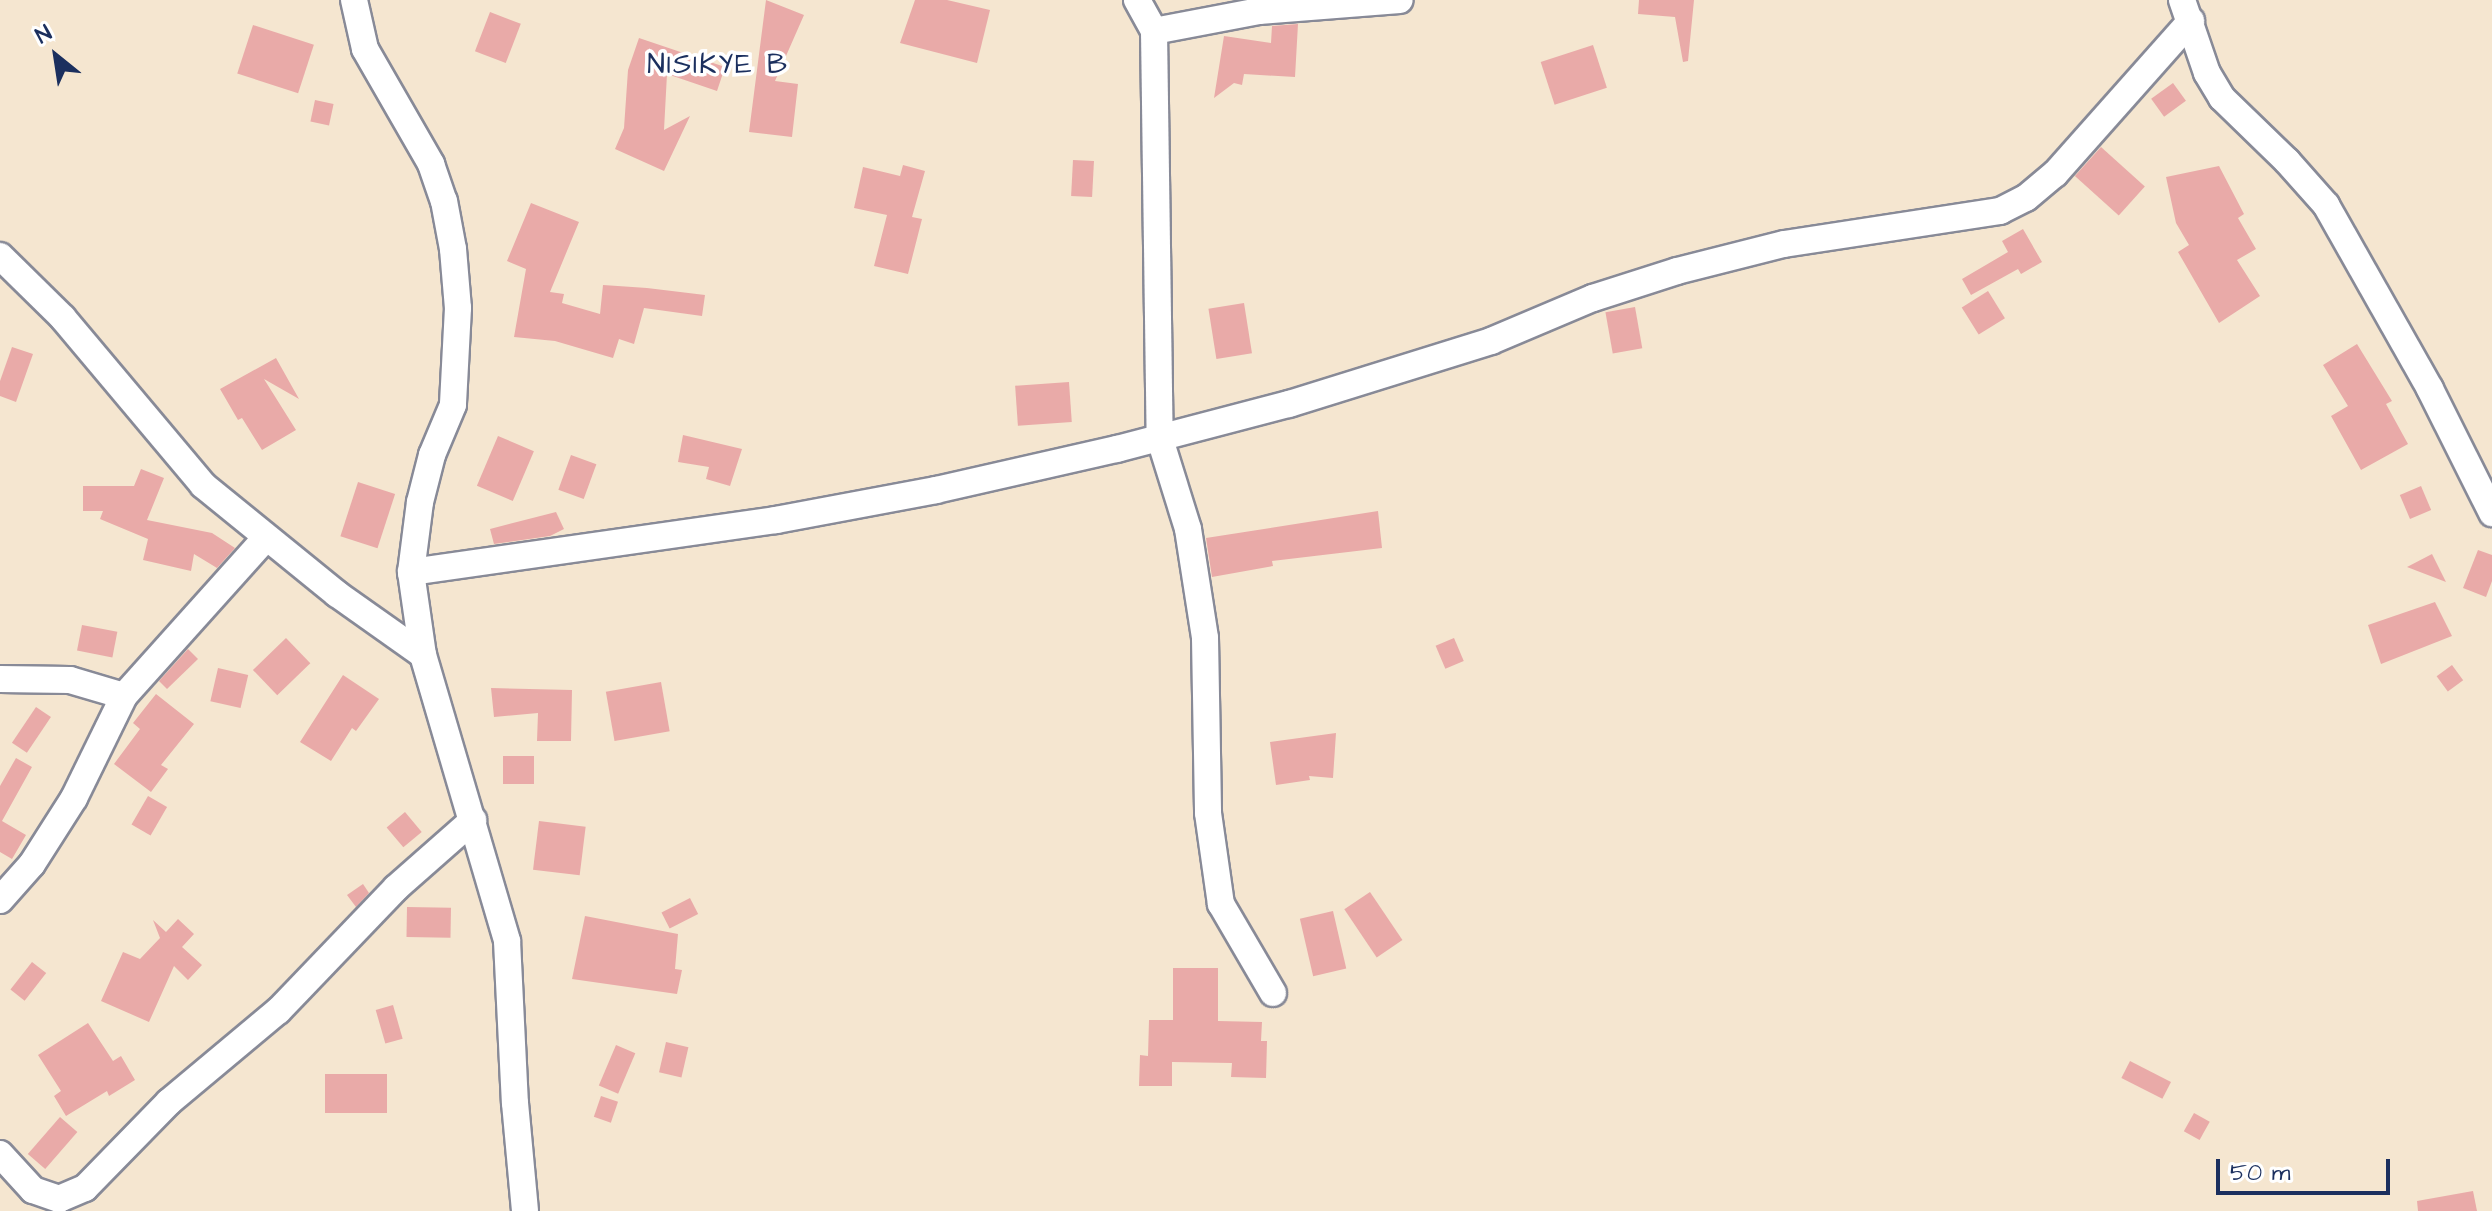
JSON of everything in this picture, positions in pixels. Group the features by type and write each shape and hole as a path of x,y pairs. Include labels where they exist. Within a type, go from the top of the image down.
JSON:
{"street":[{"path":"354,0 365,49 431,164 444,201 453,249 458,308 453,405 432,455 420,502 411,572 423,655 507,941 515,1103 525,1211"},
{"path":"1137,0 1154,31 1160,439 1188,529 1205,638 1208,813 1221,904 1273,993"},
{"path":"1154,31 1259,11 1400,0"},
{"path":"411,572 776,520 936,490 1160,439 1289,404 1491,341 1593,298 1677,271 1784,244 2000,211 2026,198 2055,174 2187,11"},
{"path":"2187,11 2207,73 2222,98 2287,161 2326,205 2430,389 2492,513"},
{"path":"0,256 63,318 203,485 266,538 423,655"},
{"path":"0,900 32,864 74,798 124,696 266,538"},
{"path":"0,679 70,680 124,696"},
{"path":"0,1154 33,1190 59,1199 85,1188 169,1102 278,1011 396,888 473,820"}],"building":[{"path":"766,0 804,15 775,81 798,84 792,137 749,132"},
{"path":"915,0 947,0 990,10 977,63 900,43"},
{"path":"1639,0 1694,0 1688,61 1683,62 1675,17 1638,14"},
{"path":"490,12 521,24 506,63 475,51"},
{"path":"1298,24 1295,77 1244,74 1242,85 1234,83 1214,98 1224,36 1271,43 1272,26"},
{"path":"253,25 314,45 298,93 237,74"},
{"path":"639,38 725,67 717,91 667,74 664,130 690,116 664,171 615,149 624,128 628,70"},
{"path":"1593,45 1607,88 1555,105 1541,62"},
{"path":"2173,83 2186,101 2164,117 2151,99"},
{"path":"315,100 334,104 329,125 310,122"},
{"path":"2101,147 2145,186 2119,215 2075,176"},
{"path":"1073,160 1094,161 1092,197 1071,196"},
{"path":"903,165 925,171 912,217 922,219 908,274 874,266 887,215 854,208 863,167 900,176"},
{"path":"2219,166 2244,214 2238,218 2256,249 2237,260 2260,296 2219,323 2178,252 2189,245 2176,223 2166,177"},
{"path":"531,203 579,222 550,292 564,294 562,303 600,314 603,285 647,288 705,295 702,316 644,308 634,344 619,339 613,358 555,341 514,337 526,269 507,261"},
{"path":"2023,229 2042,262 2021,274 2018,269 1971,295 1962,279 2008,252 2002,241"},
{"path":"1988,291 2005,318 1979,335 1962,307"},
{"path":"1244,303 1252,353 1216,359 1208,309"},
{"path":"1635,307 1642,348 1613,354 1605,312"},
{"path":"2357,344 2392,401 2386,404 2408,444 2361,470 2331,416 2348,406 2323,365"},
{"path":"12,347 33,354 16,402 0,396 0,381"},
{"path":"276,358 299,399 264,379 296,430 262,450 242,418 238,420 220,389"},
{"path":"1069,382 1072,422 1018,426 1015,386"},
{"path":"683,435 742,449 730,486 706,479 709,467 678,462"},
{"path":"498,436 534,451 513,501 477,486"},
{"path":"571,455 596,464 584,499 558,490"},
{"path":"141,469 164,478 147,520 212,533 235,548 217,568 194,554 191,571 143,560 148,539 100,519 103,511 83,511 83,486 134,486"},
{"path":"358,482 395,494 377,548 340,536"},
{"path":"2421,486 2431,510 2410,519 2400,495"},
{"path":"1378,511 1382,548 1272,561 1273,566 1212,577 1206,538"},
{"path":"556,512 564,529 550,536 494,544 490,529"},
{"path":"2478,550 2492,555 2492,581 2486,597 2463,588"},
{"path":"2432,554 2446,582 2407,567"},
{"path":"2435,602 2452,636 2381,664 2368,625"},
{"path":"82,625 117,632 112,657 77,651"},
{"path":"286,638 310,663 277,695 253,670"},
{"path":"1454,638 1464,661 1445,669 1436,646"},
{"path":"188,649 198,659 167,689 159,681"},
{"path":"2452,665 2463,680 2448,692 2437,676"},
{"path":"218,668 248,675 241,708 210,701"},
{"path":"343,675 379,699 356,731 352,728 331,761 300,742"},
{"path":"661,682 670,731 615,741 606,692"},
{"path":"491,688 572,690 571,741 537,741 538,713 494,717"},
{"path":"156,694 194,724 161,765 168,769 151,792 114,764 140,729 133,723"},
{"path":"36,707 51,717 27,753 12,743"},
{"path":"1336,733 1333,778 1309,776 1310,780 1276,785 1270,742"},
{"path":"503,756 534,756 534,784 503,784"},
{"path":"16,758 32,767 2,821 26,835 12,859 0,852 0,786"},
{"path":"148,796 167,807 151,836 132,825"},
{"path":"405,812 422,832 403,847 387,827"},
{"path":"539,821 586,827 580,875 533,870"},
{"path":"363,884 369,893 356,907 347,895"},
{"path":"1370,892 1402,940 1377,957 1344,909"},
{"path":"690,898 698,914 670,929 661,913"},
{"path":"407,907 451,908 450,938 406,937"},
{"path":"1333,911 1346,968 1313,976 1300,919"},
{"path":"585,916 678,934 675,969 682,970 677,994 572,979"},
{"path":"178,919 194,934 182,947 202,965 188,980 174,966 149,1022 101,1001 123,952 140,959 160,938 153,920 166,932"},
{"path":"32,962 46,973 25,1001 10,990"},
{"path":"1173,968 1218,968 1218,1021 1262,1022 1261,1041 1267,1041 1266,1078 1231,1077 1232,1063 1172,1062 1172,1086 1139,1086 1140,1055 1148,1056 1149,1020 1173,1020"},
{"path":"393,1005 403,1039 385,1044 376,1010"},
{"path":"88,1023 113,1061 121,1056 135,1080 109,1096 107,1091 66,1116 54,1096 61,1091 38,1055"},
{"path":"666,1042 688,1047 681,1077 659,1072"},
{"path":"616,1045 635,1053 618,1094 599,1086"},
{"path":"2130,1061 2171,1082 2162,1099 2121,1078"},
{"path":"325,1074 387,1074 387,1113 325,1113"},
{"path":"601,1096 618,1102 611,1123 594,1117"},
{"path":"2194,1113 2210,1122 2200,1140 2184,1131"},
{"path":"60,1117 77,1132 45,1169 28,1154"},
{"path":"2473,1191 2477,1211 2418,1211 2417,1201"}],"district":[{"name":"NISIKYE B","path":"718,65"}]}
